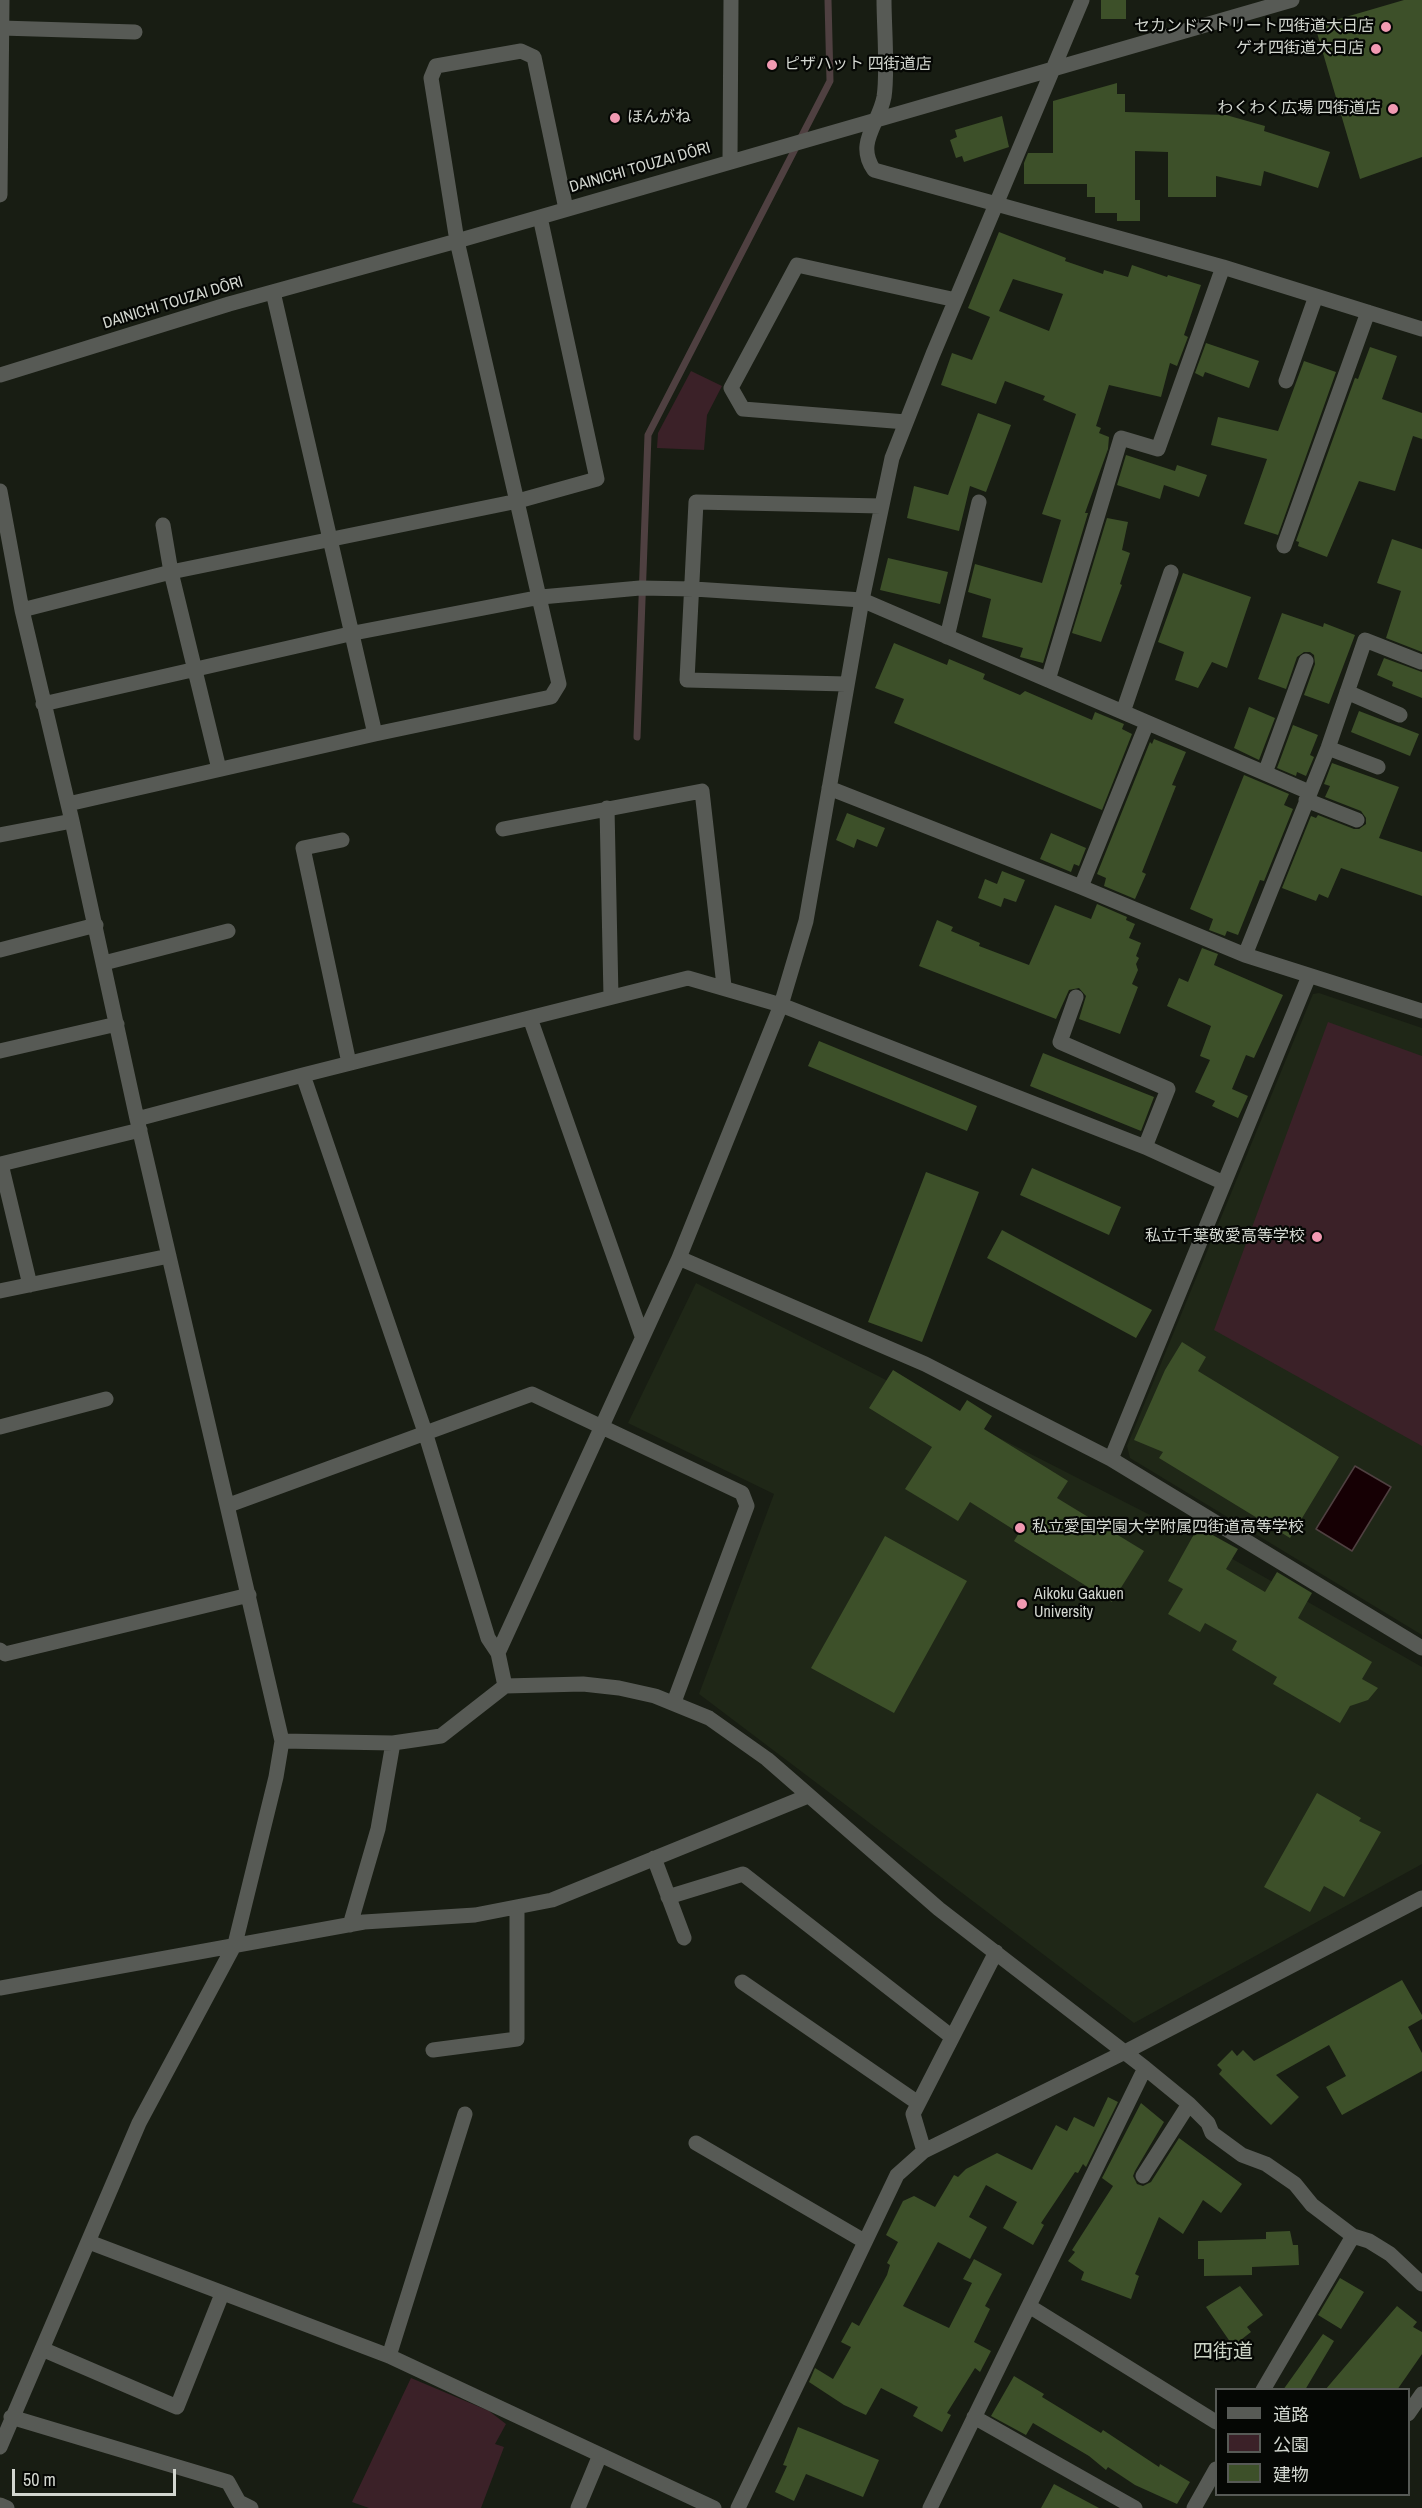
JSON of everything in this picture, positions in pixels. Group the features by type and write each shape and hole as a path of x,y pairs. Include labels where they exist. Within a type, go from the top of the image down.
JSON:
{"street":[{"path":"0,195 2,0"},
{"path":"730,161 731,0"},
{"path":"884,0 884,97 867,141 866,159 874,170 1223,267 1422,329"},
{"path":"498,1653 679,1258 781,1005 806,921 846,684 892,458 1082,0"},
{"name":"DAINICHI TOUZAI DŌRI","path":"0,375 273,292 730,161 875,122 1292,0"},
{"path":"1,28 135,32"},
{"path":"68,804 375,734 551,697 559,684 541,597 457,241 431,78 436,66 521,51 534,57 566,209"},
{"path":"22,610 171,572 518,501 597,479 540,217"},
{"path":"906,422 743,409 731,388 797,265 956,300"},
{"path":"1048,680 1121,438 1158,449 1223,267"},
{"path":"273,292 354,633 375,734"},
{"path":"1286,381 1316,296"},
{"path":"1284,546 1368,312"},
{"path":"0,496 22,610 96,925 138,1125 229,1505 282,1741 276,1777 235,1944 139,2123 1,2441"},
{"path":"846,684 687,680 694,589 696,502 881,506"},
{"path":"947,637 980,502"},
{"path":"164,525 171,572 219,769"},
{"path":"1123,712 1171,572"},
{"path":"44,704 195,667 541,597 640,588 694,589 862,600 1264,773 1357,820"},
{"path":"1245,955 1328,748 1365,640 1421,662"},
{"path":"1264,773 1306,661"},
{"path":"1347,692 1400,715"},
{"path":"1081,887 1147,723"},
{"path":"1328,748 1378,768"},
{"path":"829,788 1081,887 1245,955 1422,1011"},
{"path":"503,829 702,791 724,986"},
{"path":"607,808 611,997"},
{"path":"0,835 72,821"},
{"path":"342,840 303,848 349,1063"},
{"path":"0,950 96,925"},
{"path":"104,963 228,931"},
{"path":"1111,1459 1309,976"},
{"path":"30,1285 1,1164 303,1075 688,978 724,986 781,1005 1145,1147 1224,1183"},
{"path":"1076,997 1060,1042 1168,1089 1145,1147"},
{"path":"530,1018 642,1336"},
{"path":"0,1051 117,1024"},
{"path":"303,1075 425,1432 488,1638 498,1653 505,1686"},
{"path":"0,1291 169,1256"},
{"path":"679,1258 925,1364 1111,1459 1422,1648"},
{"path":"229,1505 532,1394 742,1493 747,1506 674,1702"},
{"path":"0,1427 106,1399"},
{"path":"0,1650 5,1654 249,1595"},
{"path":"282,1741 393,1743 441,1736 505,1686 583,1684 619,1688 674,1702 709,1718 734,1734 939,1909 1189,2104 1208,2123 1212,2133 1242,2155 1266,2164 1295,2184 1312,2205 1353,2236 1369,2241 1389,2254 1422,2284"},
{"path":"350,1925 378,1829 393,1743"},
{"path":"0,1988 350,1925 475,1915 552,1900 808,1796"},
{"path":"654,1858 684,1938"},
{"path":"668,1897 743,1874 952,2037"},
{"path":"738,2508 897,2175 924,2151 1125,2052 1422,1898"},
{"path":"433,2050 517,2039 517,1906"},
{"path":"924,2151 913,2114 996,1952"},
{"path":"742,1982 918,2103"},
{"path":"930,2508 1145,2068"},
{"path":"1143,2176 1189,2104"},
{"path":"389,2356 465,2114"},
{"path":"696,2143 864,2241"},
{"path":"1264,2388 1353,2236"},
{"path":"89,2242 389,2356 714,2508"},
{"path":"42,2349 177,2407 222,2294"},
{"path":"1029,2306 1215,2421"},
{"path":"1410,2411 1422,2394"},
{"path":"11,2417 228,2482 242,2506"},
{"path":"974,2417 1135,2508"},
{"path":"578,2508 600,2455"},
{"path":"1194,2508 1215,2471"},
{"path":"0,2505 7,2508"}],"shaded area":[{"name":"私立千葉敬愛高等学校","path":"1319,993 1422,1028 1422,1635 1130,1458 1127,1446 1313,994"},
{"name":"Aikoku Gakuen University","path":"696,1283 1201,1541 1422,1667 1422,1864 1134,2023 699,1694 774,1494 628,1423"},
{"path":"1355,1466 1391,1487 1352,1551 1316,1529"}],"green space":[{"path":"691,371 722,386 707,415 704,450 657,448 658,433"},
{"path":"1328,1022 1422,1056 1422,1446 1214,1330"},
{"path":"411,2378 489,2411 506,2424 495,2444 504,2447 481,2508 369,2508 352,2502"}],"building":[{"path":"1101,0 1126,0 1126,19 1101,19"},
{"path":"1404,0 1422,0 1422,157 1360,179 1315,26"},
{"path":"1117,83 1117,94 1125,94 1125,112 1226,115 1265,126 1264,131 1330,152 1318,188 1264,171 1261,186 1216,176 1216,197 1168,197 1168,152 1135,151 1135,200 1140,200 1140,221 1117,221 1117,213 1095,213 1095,197 1087,197 1087,184 1024,184 1024,163 1028,153 1053,153 1053,101"},
{"path":"1002,116 1009,147 964,162 962,156 956,158 950,140 957,137 955,130"},
{"path":"999,232 1066,258 1065,261 1103,274 1104,270 1128,277 1132,265 1201,285 1184,335 1188,337 1177,366 1170,363 1161,397 1109,385 1096,426 1101,428 1099,433 1109,437 1108,449 1085,513 1088,513 1043,663 1020,657 1023,648 982,637 991,599 968,592 975,564 1042,583 1061,520 1042,514 1076,414 1043,400 1045,396 1005,381 996,404 941,385 952,353 972,360 990,317 968,308","holes":["1013,279 1063,294 1049,331 999,311"]},
{"path":"1206,343 1259,361 1249,388 1205,372 1203,377 1195,373"},
{"path":"1370,347 1397,356 1382,399 1422,413 1422,439 1413,436 1395,491 1359,481 1327,557 1298,546 1299,542 1296,541 1355,378 1358,379"},
{"path":"1304,361 1336,372 1278,535 1244,524 1267,459 1211,445 1218,417 1278,431"},
{"path":"978,413 1011,425 986,492 970,486 959,531 907,518 914,486 948,495"},
{"path":"1126,455 1175,471 1177,465 1207,475 1199,497 1164,485 1160,499 1117,485"},
{"path":"1107,518 1128,522 1122,550 1130,553 1120,584 1122,585 1101,642 1072,633"},
{"path":"1392,539 1422,549 1422,652 1386,638 1401,591 1377,583"},
{"path":"888,558 948,572 940,604 880,590"},
{"path":"1183,573 1251,597 1227,668 1212,662 1198,688 1175,680 1184,652 1158,642"},
{"path":"1282,613 1323,627 1324,623 1355,635 1329,704 1304,695 1315,664 1314,655 1310,652 1304,652 1297,657 1286,689 1258,679"},
{"path":"894,643 947,665 949,659 985,674 983,679 1020,695 1025,691 1092,720 1095,712 1124,724 1122,729 1132,734 1102,810 894,723 904,699 875,688"},
{"path":"1384,658 1422,672 1422,698 1392,686 1393,682 1377,675"},
{"path":"1249,707 1275,718 1259,760 1234,748"},
{"path":"1359,711 1419,734 1410,756 1351,732"},
{"path":"1293,725 1318,735 1310,755 1314,757 1306,776 1297,772 1296,776 1277,768"},
{"path":"1154,739 1186,752 1172,785 1176,786 1142,872 1146,874 1135,899 1104,886 1106,878 1097,874 1150,742 1152,744"},
{"path":"1332,763 1399,787 1379,838 1422,852 1422,896 1341,868 1328,898 1319,894 1316,901 1282,888 1311,816 1316,818 1318,815 1354,829 1359,829 1366,824 1366,818 1361,811 1325,797 1330,786 1324,784"},
{"path":"1244,775 1289,794 1284,805 1293,809 1264,881 1260,880 1238,935 1227,931 1225,936 1209,930 1213,919 1190,909"},
{"path":"847,813 885,828 877,847 857,839 854,848 836,840"},
{"path":"1051,833 1086,848 1079,866 1074,864 1071,872 1040,859"},
{"path":"1002,871 1025,880 1016,902 1004,898 1001,907 978,898 985,879 997,884"},
{"path":"1097,904 1127,917 1126,920 1135,924 1129,938 1141,943 1136,956 1139,958 1136,964 1138,970 1132,984 1138,987 1120,1034 1079,1019 1086,996 1079,988 1069,990 1056,1019 919,966 937,920 953,927 951,931 980,943 979,946 1029,965 1055,905 1091,919"},
{"path":"1202,948 1218,954 1214,965 1283,995 1254,1058 1246,1055 1232,1089 1248,1096 1238,1118 1212,1106 1215,1101 1195,1092 1210,1060 1200,1056 1211,1026 1167,1006 1179,978 1188,982"},
{"path":"819,1041 977,1106 967,1131 808,1066"},
{"path":"1043,1053 1154,1097 1141,1131 1030,1086"},
{"path":"1032,1168 1121,1207 1109,1235 1020,1195"},
{"path":"926,1172 979,1192 922,1342 868,1322"},
{"path":"1002,1230 1152,1310 1136,1338 987,1258"},
{"path":"1182,1342 1206,1357 1198,1371 1339,1457 1290,1538 1159,1458 1163,1452 1134,1440 1165,1370"},
{"path":"893,1370 960,1411 967,1400 992,1416 984,1429 1068,1481 1057,1498 1144,1551 1112,1602 1014,1541 1019,1533 970,1502 958,1521 905,1489 932,1447 869,1408"},
{"path":"1198,1527 1238,1549 1226,1569 1265,1592 1277,1572 1312,1593 1298,1618 1372,1662 1362,1679 1378,1688 1368,1700 1350,1706 1340,1723 1273,1684 1277,1677 1232,1650 1237,1641 1205,1623 1200,1632 1168,1614 1183,1589 1168,1581"},
{"path":"885,1536 967,1581 894,1713 811,1668"},
{"path":"1317,1793 1361,1818 1359,1821 1381,1832 1344,1897 1324,1886 1310,1912 1264,1887"},
{"path":"1402,1980 1422,2015 1422,2019 1408,2027 1422,2053 1422,2071 1342,2115 1326,2087 1346,2076 1329,2045 1276,2075 1299,2097 1271,2125 1219,2074 1222,2070 1217,2065 1232,2050 1237,2056 1243,2050 1254,2061"},
{"path":"1108,2097 1118,2102 1086,2167 1083,2164 1078,2173 1075,2172 1041,2223 1044,2225 1033,2245 1003,2228 1017,2202 986,2185 969,2217 987,2227 970,2259 938,2242 903,2306 949,2328 972,2283 963,2279 974,2259 1002,2274 985,2306 990,2309 974,2342 991,2351 980,2372 975,2368 947,2413 951,2415 942,2432 913,2416 918,2407 881,2388 866,2415 844,2405 809,2382 815,2368 833,2379 851,2347 841,2342 852,2322 859,2326 887,2275 890,2265 887,2263 898,2242 886,2235 903,2201 914,2196 935,2207 954,2175 958,2177 966,2169 997,2153 1032,2170 1056,2125 1067,2131 1074,2117 1094,2127"},
{"path":"1141,2103 1164,2122 1135,2171 1133,2176 1137,2184 1143,2186 1151,2182 1179,2138 1242,2184 1221,2213 1203,2200 1183,2234 1159,2217 1135,2274 1139,2276 1131,2299 1081,2280 1084,2272 1068,2261 1075,2252 1072,2250 1113,2186 1102,2178"},
{"path":"1290,2231 1293,2245 1298,2245 1299,2265 1252,2267 1252,2275 1204,2276 1204,2259 1198,2259 1198,2241 1266,2239 1266,2232"},
{"path":"1340,2278 1364,2292 1341,2329 1318,2315"},
{"path":"1240,2286 1263,2315 1247,2327 1251,2332 1233,2346 1206,2307"},
{"path":"1397,2306 1417,2322 1413,2327 1422,2332 1422,2354 1398,2388 1327,2388"},
{"path":"1323,2334 1334,2341 1306,2388 1284,2388"},
{"path":"1014,2376 1044,2394 1042,2397 1101,2433 1103,2430 1159,2467 1160,2464 1190,2482 1177,2504 1135,2485 1108,2467 1106,2470 1089,2456 1033,2423 1026,2435 991,2416"},
{"path":"798,2427 879,2460 863,2497 806,2474 794,2501 775,2492 787,2466 783,2465"},
{"path":"1054,2484 1099,2508 1041,2508"}],"waterway":[{"path":"637,737 648,435 830,81 828,0"}],"place":[{"name":"セカンドストリート四街道大日店","path":"1386,27"},
{"name":"ゲオ四街道大日店","path":"1376,49"},
{"name":"ピザハット 四街道店","path":"772,65"},
{"name":"わくわく広場 四街道店","path":"1393,109"},
{"name":"ほんがね","path":"615,118"},
{"name":"私立千葉敬愛高等学校","path":"1317,1237"},
{"name":"私立愛国学園大学附属四街道高等学校","path":"1020,1528"},
{"name":"Aikoku Gakuen University","path":"1022,1604"}],"district":[{"name":"四街道","path":"1223,2353"}]}
